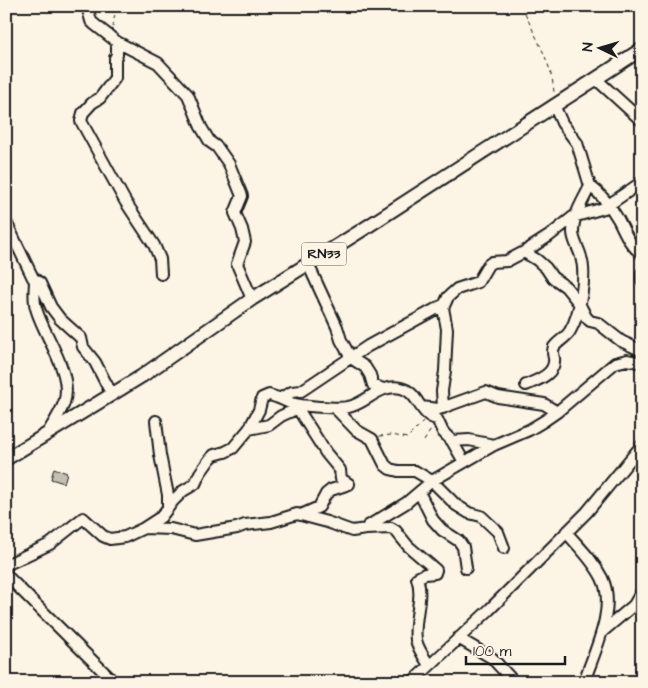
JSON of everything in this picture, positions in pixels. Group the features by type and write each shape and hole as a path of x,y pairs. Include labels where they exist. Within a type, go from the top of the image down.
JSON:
{"main road":[{"name":"RN33","path":"6,459 142,376 252,299 642,49"}],"street":[{"path":"87,6 91,21 113,40 158,63 188,95 210,142 217,147 229,164 242,196 242,200 235,213 242,228 245,242 237,264 252,299"},
{"path":"113,40 115,78 100,98 92,103 84,113 82,121 124,201 154,245 160,259 161,274"},
{"path":"596,79 642,121"},
{"path":"554,105 562,123 577,143 590,186 601,195 617,218 630,242 642,254"},
{"path":"443,408 442,391 447,344 447,322 443,308 448,297 457,289 478,282 488,265 492,262 507,261 524,252 549,236 568,220 599,210 642,182"},
{"path":"526,384 538,380 551,370 554,364 554,346 569,332 582,298 582,258 573,239 576,216 590,186"},
{"path":"6,222 28,269 40,283 60,319 81,338 83,347 95,362 112,395"},
{"path":"524,252 546,268 566,288 579,303 590,321 598,323 621,341 640,350"},
{"path":"308,264 337,327 341,340 351,358 365,367 373,385 383,389 401,388 415,396 421,407 431,418 437,419 443,432 452,441 464,462"},
{"path":"642,273 642,280"},
{"path":"36,280 36,307 57,357 66,393 64,403 47,434"},
{"path":"280,398 292,392 301,391 368,346 445,304"},
{"path":"360,530 378,522 432,481 494,445 529,430 557,412 615,363 627,360 642,363"},
{"path":"249,430 269,425 281,416 301,407 324,406 336,409 350,407 383,389"},
{"path":"421,407 443,408 486,392 498,397 544,404 557,412"},
{"path":"6,565 50,544 83,518 102,536 110,539 125,537 144,528 161,517 183,491 195,484 210,459 232,448 249,430 259,410 262,398 269,395 301,407 326,454 340,470 341,479 349,484 331,490 326,494 319,507 301,515"},
{"path":"336,409 356,430 372,439 385,465 390,469 398,471 415,471 432,481 456,505 469,513 481,516 498,532 504,548"},
{"path":"156,421 168,495 168,508"},
{"path":"452,441 469,440 494,445"},
{"path":"412,682 587,512 640,452"},
{"path":"419,492 433,520 442,530 459,541 463,547 466,568"},
{"path":"144,528 171,529 195,535 271,522 297,514 352,531 385,527 396,530 408,546 436,570 417,578 420,588 416,641 429,665"},
{"path":"566,532 593,562 603,580 606,594 602,632 584,682"},
{"path":"6,575 114,682"},
{"path":"602,632 629,610 642,591"},
{"path":"458,638 492,658 514,682"}],"path":[{"path":"113,40 116,6"},
{"path":"522,6 551,76 554,90 554,105"},
{"path":"372,439 380,435 408,438 424,422 431,418"}],"building":[{"path":"54,468 67,473 64,483 51,479"}]}
